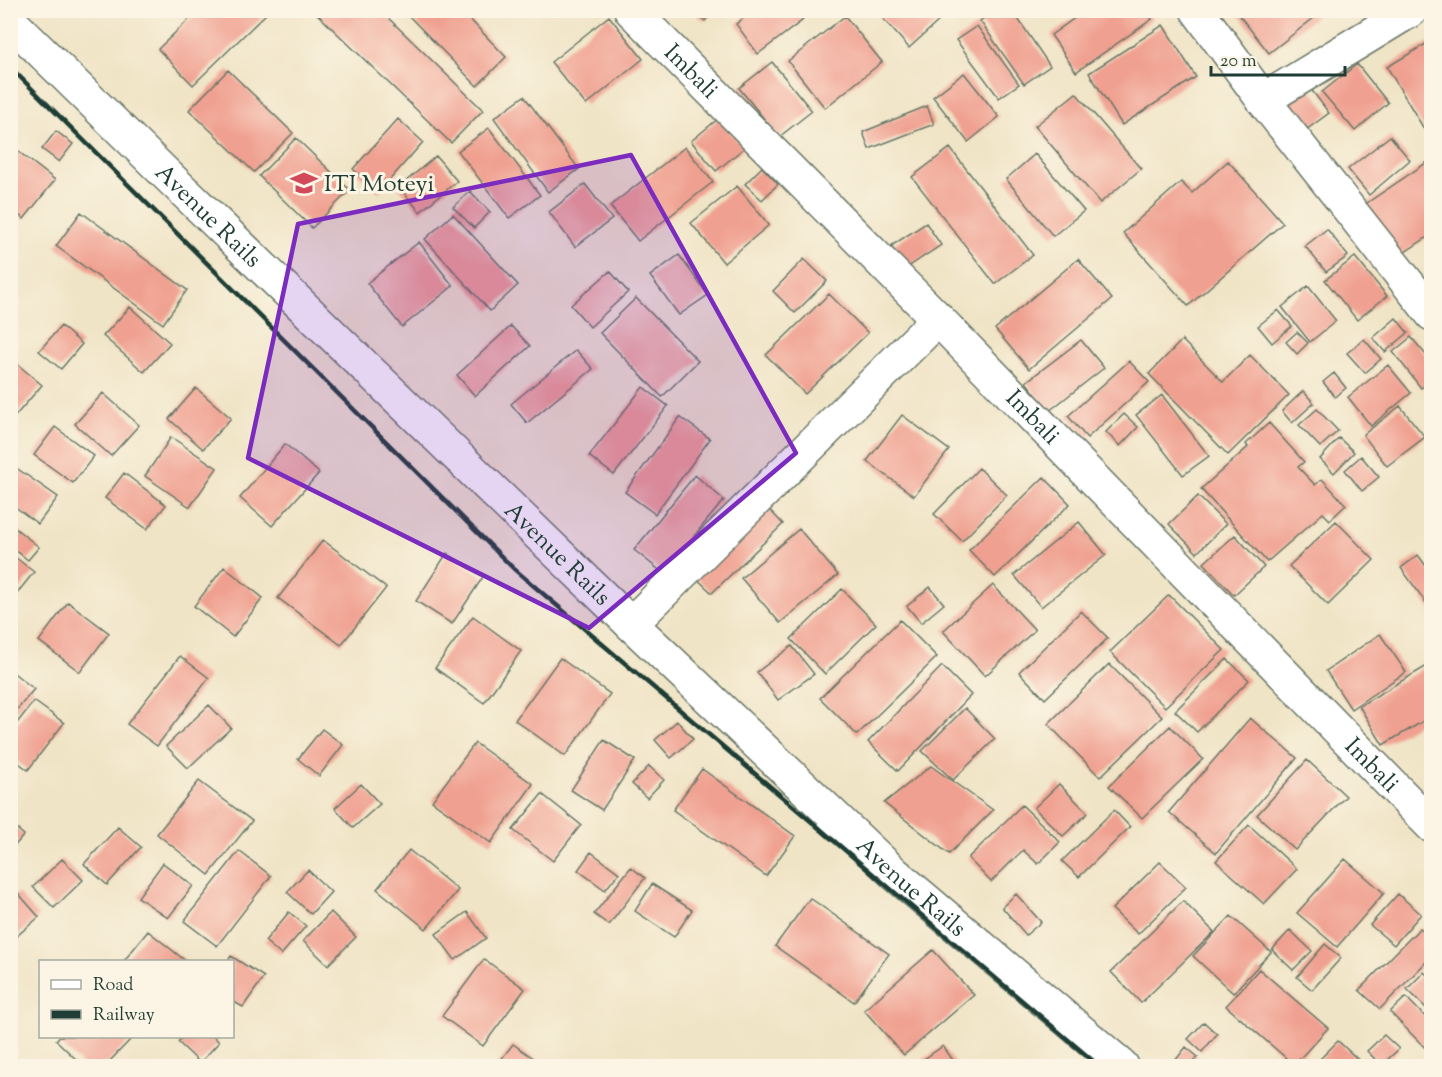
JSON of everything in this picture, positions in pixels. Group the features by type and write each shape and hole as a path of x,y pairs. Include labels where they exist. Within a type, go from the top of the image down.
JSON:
{"street":[{"name":"Imbali","path":"630,10 938,318 1431,826"},
{"path":"1197,10 1263,100 1431,314"},
{"path":"1263,100 1411,10"},
{"name":"Avenue Rails","path":"10,21 631,624 894,873 1122,1066"},
{"path":"631,624 938,318"}],"highlighted area":[{"path":"631,155 796,453 589,628 248,458 298,224"}],"building":[{"path":"199,10 270,10 193,85 158,49"},
{"path":"313,10 380,10 483,110 451,143"},
{"path":"403,10 461,10 506,57 477,86"},
{"path":"691,10 714,10 705,21"},
{"path":"754,10 796,10 803,20 758,54 736,24"},
{"path":"883,10 933,10 941,19 909,48 879,14"},
{"path":"995,10 1012,10 1050,66 1024,84 980,21"},
{"path":"1086,10 1146,10 1152,19 1076,72 1051,35"},
{"path":"1235,10 1324,10 1269,53"},
{"path":"609,16 643,59 586,105 551,62"},
{"path":"845,16 882,62 825,108 788,61"},
{"path":"1163,25 1196,77 1122,125 1089,73"},
{"path":"977,26 1019,84 999,98 956,40"},
{"path":"1429,42 1432,46 1432,138 1430,139 1387,67"},
{"path":"772,62 812,111 779,137 739,88"},
{"path":"1357,64 1388,103 1355,131 1322,92"},
{"path":"228,70 293,133 254,172 189,110"},
{"path":"964,73 999,117 968,142 933,97"},
{"path":"1304,80 1329,113 1306,130 1282,97"},
{"path":"1076,93 1141,169 1100,203 1035,126"},
{"path":"524,96 579,169 548,192 494,118"},
{"path":"927,106 934,124 869,149 863,132"},
{"path":"719,118 744,148 716,171 691,141"},
{"path":"398,119 423,142 379,192 353,169"},
{"path":"489,128 540,195 509,218 458,151"},
{"path":"56,131 73,144 59,162 42,149"},
{"path":"1390,136 1410,160 1369,195 1348,169"},
{"name":"ITI Moteyi","path":"296,138 350,190 312,228 259,176"},
{"path":"10,145 55,180 24,219 10,208"},
{"path":"685,147 713,182 638,241 610,206"},
{"path":"950,148 1033,255 995,284 912,177"},
{"path":"1035,154 1084,211 1053,236 1006,179"},
{"path":"436,156 457,181 420,212 399,187"},
{"path":"1432,159 1432,234 1399,256 1364,205"},
{"path":"1228,161 1283,223 1188,306 1123,233 1181,182 1192,193"},
{"path":"762,167 778,184 762,200 745,184"},
{"path":"585,184 612,219 575,247 549,212"},
{"path":"737,186 769,225 724,263 691,223"},
{"path":"470,191 490,212 474,228 453,207"},
{"path":"81,212 187,290 163,324 56,246"},
{"path":"453,214 518,285 490,311 425,239"},
{"path":"926,223 941,245 905,269 891,246"},
{"path":"1327,229 1348,256 1326,272 1305,246"},
{"path":"419,242 453,286 402,327 367,283"},
{"path":"679,255 708,295 679,315 650,276"},
{"path":"1355,257 1387,296 1357,320 1325,280"},
{"path":"804,259 827,281 795,313 773,291"},
{"path":"1078,259 1112,299 1029,369 995,329"},
{"path":"610,271 628,292 590,327 571,305"},
{"path":"1308,286 1336,321 1310,342 1282,307"},
{"path":"829,294 868,333 805,394 766,355"},
{"path":"636,298 698,361 662,397 600,333"},
{"path":"130,307 170,343 144,372 103,336"},
{"path":"1278,310 1292,326 1272,343 1258,326"},
{"path":"1396,318 1408,333 1385,352 1373,338"},
{"path":"61,326 82,344 61,369 39,351"},
{"path":"511,326 530,346 475,396 457,375"},
{"path":"1297,332 1308,343 1297,354 1286,342"},
{"path":"1411,337 1432,362 1432,380 1421,388 1393,352"},
{"path":"1364,339 1381,359 1365,373 1347,353"},
{"path":"1081,340 1104,368 1049,411 1026,382"},
{"path":"1182,340 1223,382 1250,355 1289,395 1228,455 1149,374"},
{"path":"576,350 593,369 527,423 511,404"},
{"path":"10,358 42,385 10,422"},
{"path":"1129,361 1149,382 1087,438 1068,416"},
{"path":"1388,365 1411,393 1371,426 1348,397"},
{"path":"1334,373 1346,388 1335,397 1323,382"},
{"path":"643,387 668,406 614,475 589,456"},
{"path":"196,388 231,418 203,449 169,419"},
{"path":"1303,391 1314,403 1292,423 1282,411"},
{"path":"103,393 139,425 111,456 75,424"},
{"path":"1162,395 1209,456 1183,475 1136,415"},
{"path":"1400,406 1425,437 1387,466 1363,435"},
{"path":"1317,409 1338,431 1320,447 1299,425"},
{"path":"1124,414 1138,427 1120,446 1106,432"},
{"path":"902,415 949,450 914,496 867,461"},
{"path":"680,417 710,439 655,514 625,492"},
{"path":"1269,423 1304,462 1298,467 1315,485 1322,479 1346,505 1330,520 1323,513 1267,562 1201,489 1248,447 1246,444"},
{"path":"55,427 94,456 73,483 34,455"},
{"path":"171,437 217,468 190,507 145,476"},
{"path":"1339,438 1354,452 1334,473 1320,459"},
{"path":"285,444 319,473 272,526 240,498"},
{"path":"1361,456 1379,477 1362,491 1345,470"},
{"path":"12,465 58,497 38,524 10,503"},
{"path":"979,468 1007,495 962,541 934,514"},
{"path":"124,473 166,505 147,529 105,498"},
{"path":"695,475 724,500 663,573 634,550"},
{"path":"1044,477 1070,504 995,577 969,550"},
{"path":"1198,496 1226,524 1197,553 1169,524"},
{"path":"763,503 783,524 712,593 691,573"},
{"path":"1336,521 1374,560 1328,605 1289,566"},
{"path":"1079,522 1106,555 1041,607 1014,575"},
{"path":"10,524 39,547 28,560 10,546"},
{"path":"799,529 838,575 780,623 741,578"},
{"path":"1235,535 1264,567 1234,595 1204,563"},
{"path":"323,540 386,588 341,645 278,598"},
{"path":"10,553 34,572 18,592 10,585"},
{"path":"447,553 483,577 452,624 416,601"},
{"path":"1418,555 1432,574 1432,611 1401,568"},
{"path":"224,567 263,598 233,637 194,606"},
{"path":"993,585 1035,630 985,676 943,631"},
{"path":"930,587 944,604 921,623 907,606"},
{"path":"842,589 876,624 825,674 791,639"},
{"path":"1169,595 1224,650 1165,707 1110,652"},
{"path":"68,602 109,633 80,672 39,641"},
{"path":"1081,611 1108,638 1045,699 1019,672"},
{"path":"473,616 521,651 484,703 435,668"},
{"path":"900,620 937,657 857,735 820,698"},
{"path":"1380,634 1406,672 1351,709 1326,671"},
{"path":"792,646 814,674 778,700 757,672"},
{"path":"180,656 209,678 157,746 127,724"},
{"path":"560,658 610,694 565,756 515,720"},
{"path":"1227,659 1249,680 1197,732 1175,711"},
{"path":"1432,663 1432,716 1383,745 1359,706"},
{"path":"1109,664 1162,717 1100,777 1048,724"},
{"path":"942,666 971,695 898,771 868,742"},
{"path":"10,670 34,689 10,718"},
{"path":"34,701 64,723 28,770 10,756 10,732"},
{"path":"209,705 231,728 188,768 166,746"},
{"path":"965,708 995,739 953,780 922,751"},
{"path":"1250,718 1297,758 1216,853 1169,812"},
{"path":"677,721 693,739 671,758 655,740"},
{"path":"1170,726 1203,759 1142,818 1109,786"},
{"path":"322,729 343,745 319,776 298,759"},
{"path":"604,740 635,760 602,810 571,790"},
{"path":"475,743 533,784 491,843 432,801"},
{"path":"1307,760 1346,796 1295,850 1257,815"},
{"path":"649,766 664,780 647,798 632,784"},
{"path":"931,766 993,810 949,854 884,803"},
{"path":"702,769 795,836 766,876 673,810"},
{"path":"199,781 252,821 209,875 157,834"},
{"path":"361,784 380,804 353,828 335,808"},
{"path":"1059,784 1088,813 1063,836 1034,808"},
{"path":"542,794 581,825 553,861 513,830"},
{"path":"1022,805 1060,842 1038,864 1023,850 991,882 968,858"},
{"path":"1114,810 1130,827 1079,877 1062,861"},
{"path":"10,823 24,835 10,851"},
{"path":"1249,825 1297,869 1264,904 1216,861"},
{"path":"118,827 141,847 107,885 84,864"},
{"path":"409,850 458,890 426,929 377,889"},
{"path":"239,851 271,876 217,946 184,921"},
{"path":"591,852 619,873 605,890 578,870"},
{"path":"62,859 83,880 54,908 33,887"},
{"path":"1345,859 1384,893 1337,947 1297,913"},
{"path":"1160,862 1186,887 1138,934 1112,909"},
{"path":"163,863 193,886 168,918 138,897"},
{"path":"631,867 645,878 609,925 594,914"},
{"path":"308,870 331,892 311,914 287,892"},
{"path":"652,884 692,910 674,937 635,911"},
{"path":"18,893 39,917 12,940 10,939 10,899"},
{"path":"1016,894 1041,922 1026,935 1002,907"},
{"path":"1398,894 1421,914 1394,945 1370,925"},
{"path":"810,898 889,954 854,1002 775,946"},
{"path":"1183,901 1214,932 1141,1003 1111,972"},
{"path":"289,912 306,926 281,955 265,941"},
{"path":"331,912 356,937 328,965 303,941"},
{"path":"467,912 486,938 455,960 436,934"},
{"path":"1231,916 1271,952 1233,993 1193,956"},
{"path":"1420,928 1432,938 1432,956 1380,1009 1359,990"},
{"path":"1290,930 1312,951 1293,970 1272,950"},
{"path":"148,931 184,960 125,960"},
{"path":"1325,944 1341,958 1312,990 1297,977"},
{"path":"933,950 974,995 904,1055 864,1010"},
{"path":"231,956 264,977 243,1007 234,1002 234,960 228,960"},
{"path":"484,959 525,989 483,1046 442,1016"},
{"path":"1259,969 1328,1028 1294,1065 1226,1006"},
{"path":"1424,972 1432,980 1432,1014 1407,989"},
{"path":"1406,997 1432,1024 1432,1055 1390,1012"},
{"path":"1204,1022 1217,1034 1202,1052 1188,1039"},
{"path":"1384,1035 1399,1049 1388,1059 1396,1066 1382,1066 1367,1051"},
{"path":"58,1038 131,1039 105,1066 83,1066 56,1040"},
{"path":"181,1038 215,1038 219,1042 200,1063 178,1042"},
{"path":"1338,1041 1365,1066 1313,1066"},
{"path":"513,1044 545,1066 496,1066"},
{"path":"943,1046 957,1066 914,1066"},
{"path":"1186,1047 1198,1057 1190,1066 1171,1066"},
{"path":"10,1058 21,1066 10,1066"}],"railway":[{"path":"10,67 514,569 1099,1066"}],"place":[{"name":"ITI Moteyi","path":"304,183"}]}
